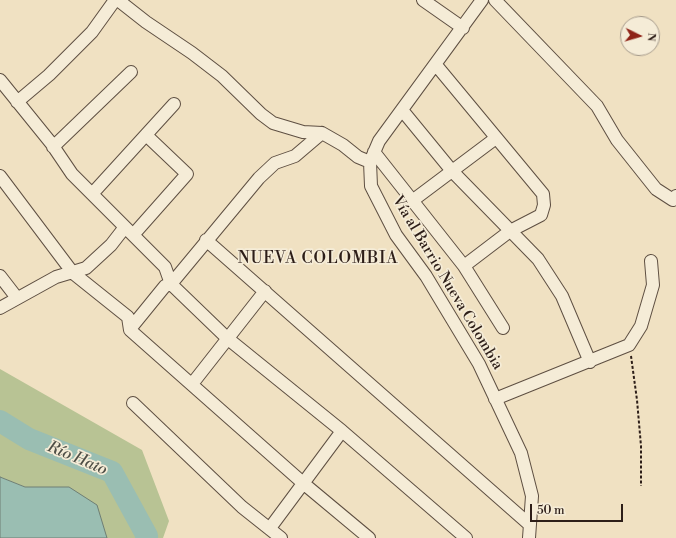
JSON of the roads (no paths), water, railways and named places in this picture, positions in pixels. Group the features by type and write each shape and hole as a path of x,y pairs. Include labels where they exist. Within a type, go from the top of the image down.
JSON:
{"street":[{"path":"17,102 49,75 92,32 117,0 146,22 192,52 222,76 261,114 273,123 303,132 322,133 344,146 358,157 372,157 412,201 464,266 502,328"},
{"path":"423,0 463,28"},
{"path":"372,157 379,141 482,0"},
{"path":"495,0 596,106 617,140 656,189 673,200 676,196"},
{"path":"436,65 543,194 544,205 541,215 510,231 464,266"},
{"path":"53,147 131,72"},
{"path":"0,80 53,147 72,174 165,267 171,284 227,338 342,431 466,538"},
{"path":"92,194 174,104"},
{"path":"402,110 452,171 538,259 562,296 590,362"},
{"path":"130,329 165,286 171,284 259,178 275,162 295,156 322,133"},
{"path":"0,308 56,277 86,268 129,231 187,174 146,135"},
{"path":"412,201 496,138"},
{"name":"Vía al Barrio Nueva Colombia","path":"372,157 372,186 396,235 426,276 454,320 479,364 521,453 532,496 529,538"},
{"path":"0,176 73,273 128,317 130,329 303,483 369,538"},
{"path":"206,240 530,525"},
{"path":"496,399 629,345 641,326 653,285 651,261"},
{"path":"0,276 17,298"},
{"path":"192,384 265,291"},
{"path":"133,403 242,507 281,538"},
{"path":"270,528 342,431"}],"water":[{"path":"0,477 25,487 69,487 97,505 107,538 0,538"}],"waterway":[{"name":"Río Hato","path":"0,421 29,439 112,472 147,536 146,538"}],"district":[{"name":"NUEVA COLOMBIA","path":"318,259"}]}
